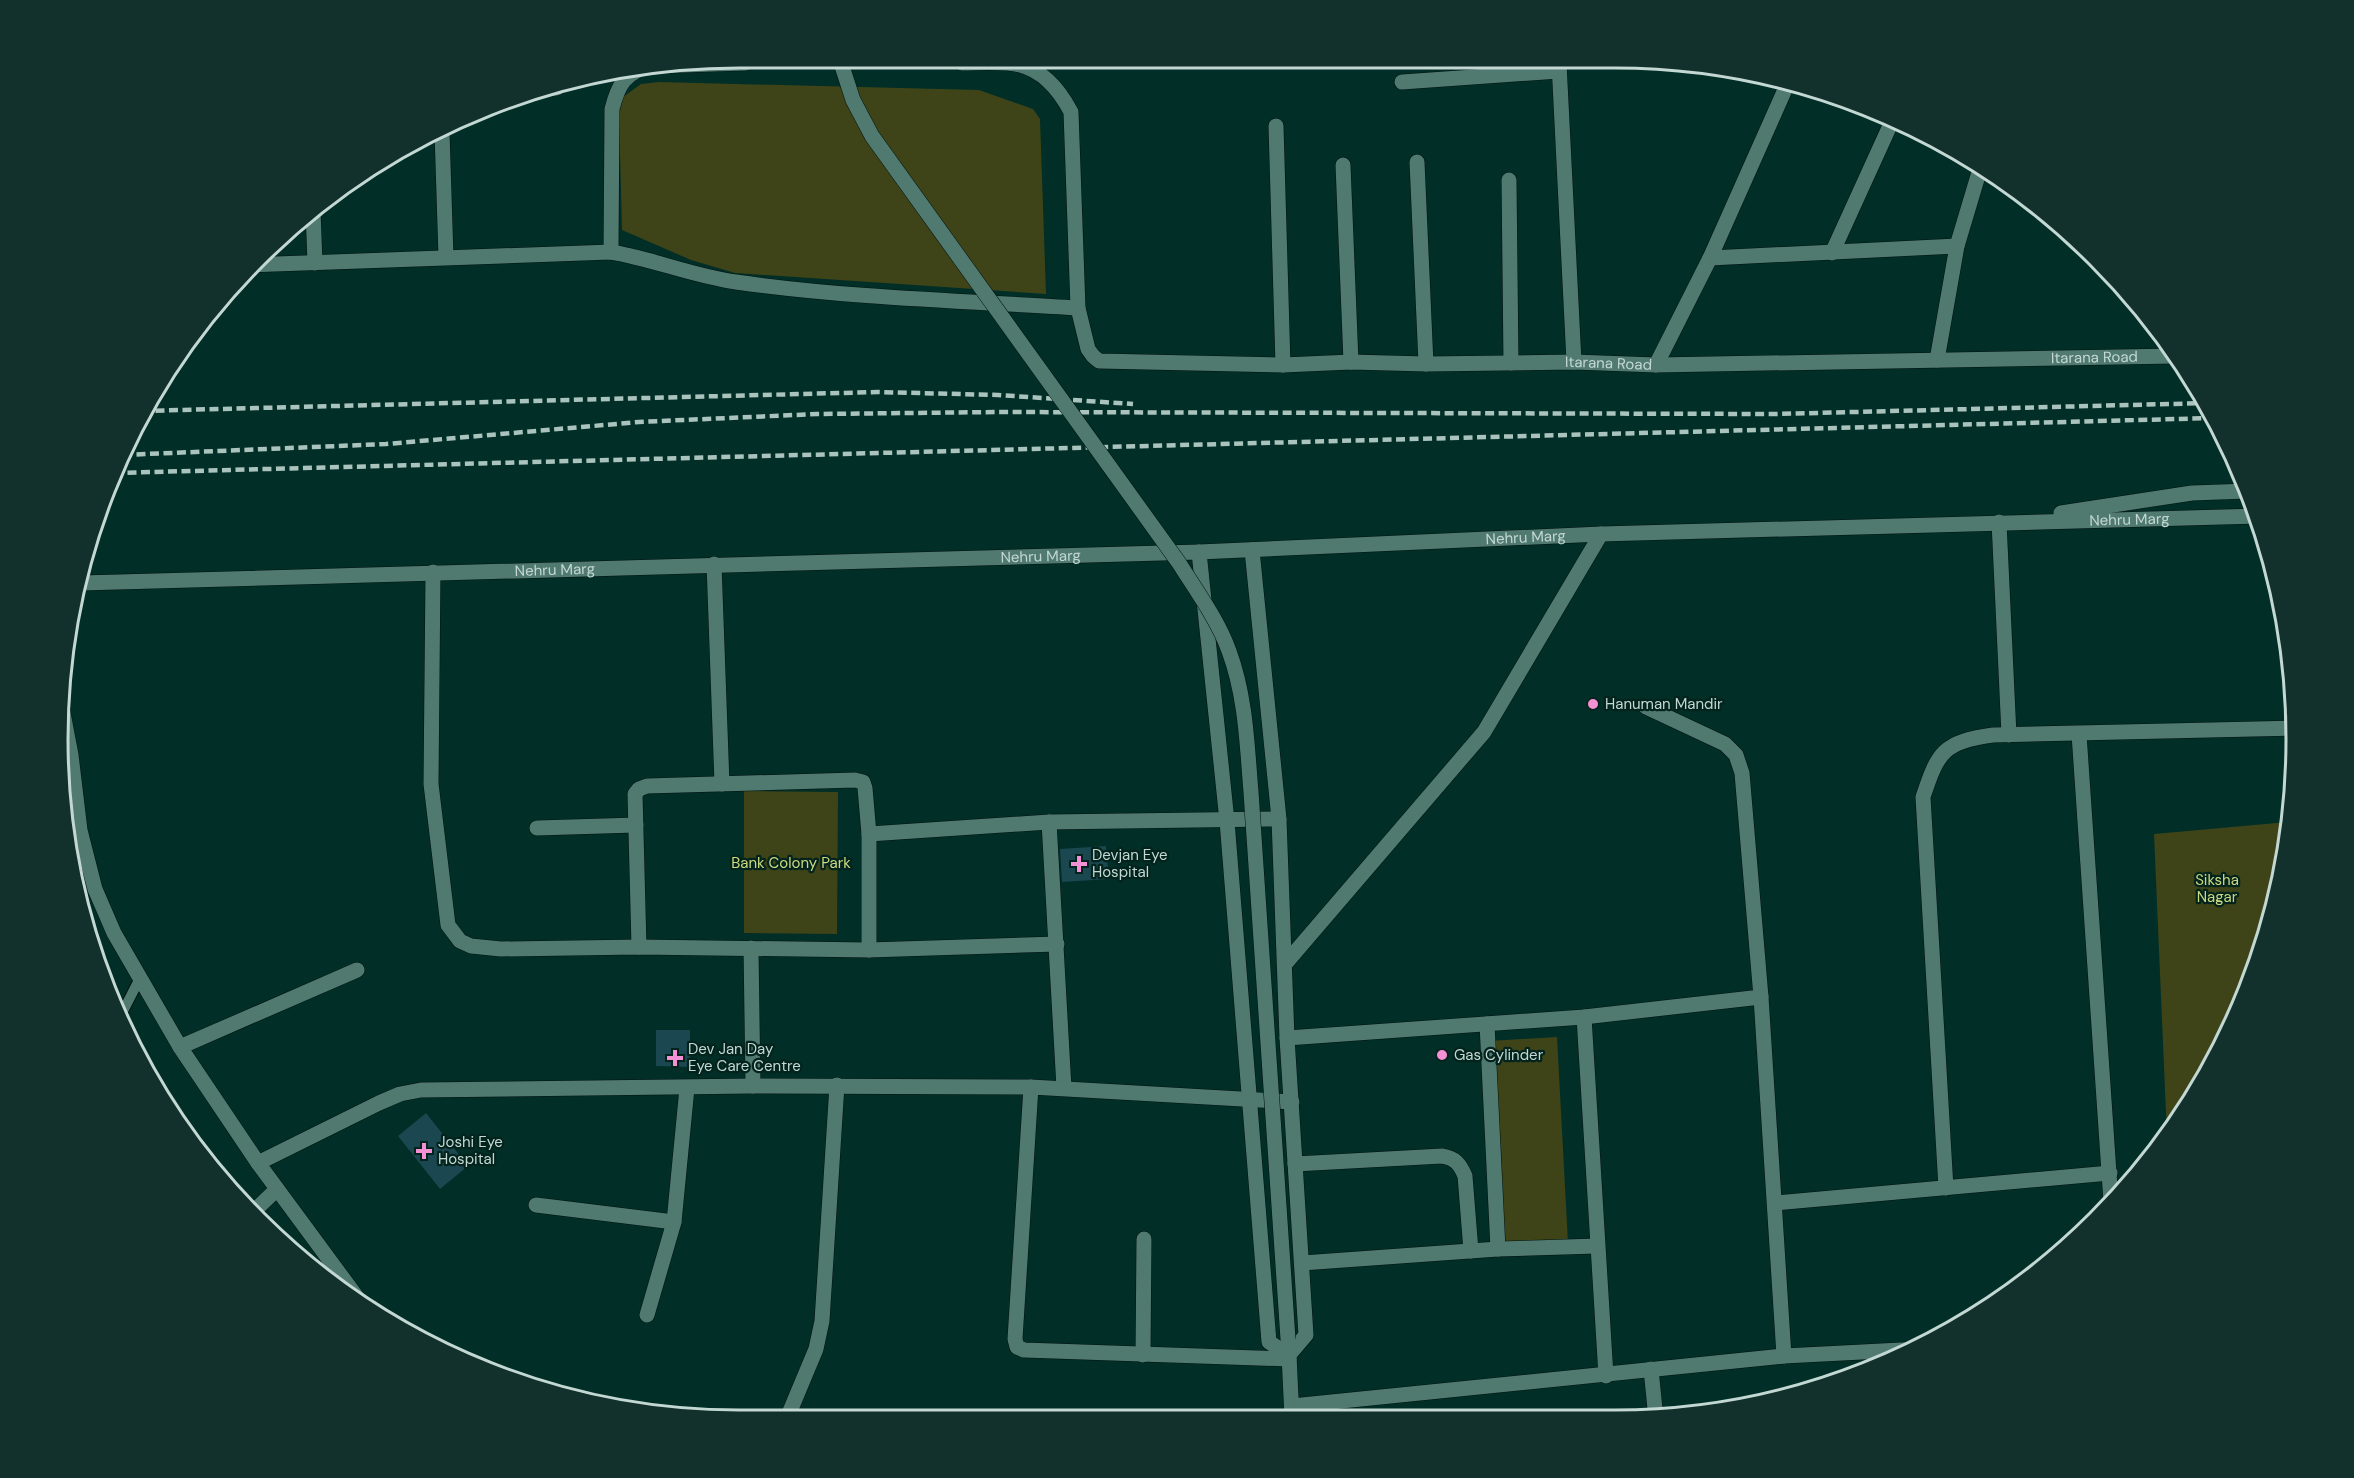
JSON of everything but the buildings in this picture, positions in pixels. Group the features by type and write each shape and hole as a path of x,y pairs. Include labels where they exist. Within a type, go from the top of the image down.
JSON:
{"street":[{"path":"843,68 853,100 872,136 1179,563 1216,621 1229,650 1244,716 1250,781 1292,1410"},
{"name":"Itarana Road","path":"1026,68 1047,79 1062,94 1071,112 1078,308 1088,349 1099,361 1283,365 1351,362 1426,364 1574,362 1656,365 2166,356"},
{"path":"1402,82 1549,68"},
{"path":"1559,68 1574,362"},
{"path":"611,252 612,110 617,89 627,77"},
{"path":"1656,365 1710,258 1784,89"},
{"path":"1276,126 1283,365"},
{"path":"1832,253 1889,127"},
{"path":"442,137 446,257"},
{"path":"1417,162 1426,364"},
{"path":"1343,165 1351,362"},
{"path":"1937,360 1957,246 1978,175"},
{"path":"1509,180 1511,363"},
{"path":"313,220 315,263"},
{"path":"1710,258 1957,246"},
{"path":"263,265 611,252 637,256 733,282 823,292 1078,308"},
{"name":"Nehru Marg","path":"1999,522 2192,493 2239,491"},
{"name":"Nehru Marg","path":"86,583 1199,552 1601,534 2248,516"},
{"path":"1999,522 2009,735"},
{"path":"1285,964 1484,732 1601,534"},
{"path":"1252,550 1279,819 1287,1038 1306,1335 1289,1357"},
{"path":"1199,552 1227,821 1269,1342 1289,1357"},
{"path":"714,564 722,784"},
{"path":"433,572 431,784 448,925 459,941 471,946 501,949 639,947 869,950 1057,944"},
{"path":"1646,707 1725,744 1736,755 1742,773 1761,997 1784,1356"},
{"path":"1946,1188 1923,797 1938,757 1950,748 1971,738 2009,735 2286,728"},
{"path":"2079,734 2111,1192"},
{"path":"68,739 80,830 95,889 114,933 139,980 180,1047 258,1163 343,1281"},
{"path":"639,947 635,794 639,789 647,786 855,780 863,782 869,834 869,950"},
{"path":"869,834 1049,822 1279,819"},
{"path":"1049,822 1064,1088"},
{"path":"537,828 636,825"},
{"path":"751,948 753,1086"},
{"path":"180,1047 357,970"},
{"path":"1287,1038 1584,1017 1761,997"},
{"path":"1584,1017 1606,1376"},
{"path":"1487,1024 1498,1249"},
{"path":"258,1163 379,1103 400,1094 421,1090 837,1085 1031,1087 1292,1102"},
{"path":"791,1410 816,1349 822,1321 837,1085"},
{"path":"1031,1087 1015,1339 1017,1347 1024,1350 1289,1357"},
{"path":"647,1315 674,1222 687,1088"},
{"path":"1295,1164 1442,1156 1452,1158 1461,1166 1465,1176 1471,1251"},
{"path":"1775,1203 2110,1173"},
{"path":"258,1207 277,1189"},
{"path":"536,1205 674,1222"},
{"path":"1143,1354 1144,1239"},
{"path":"1302,1263 1498,1249 1597,1246"},
{"path":"1309,1410 1651,1369 1784,1356 1891,1350"},
{"path":"1651,1369 1655,1409"}],"lane":[{"path":"125,1008 139,980"}],"green space":[{"path":"659,82 979,90 1033,109 1040,119 1046,294 735,273 691,260 622,230 619,115 623,97 641,84"},
{"name":"Bank Colony Park","path":"744,791 838,792 837,934 744,933"},
{"name":"Siksha Nagar","path":"2281,823 2274,870 2251,955 2217,1036 2197,1075 2166,1122 2154,834"},
{"path":"1557,1037 1568,1243 1500,1246 1489,1041"}],"railway":[{"path":"153,411 878,392 998,395 1133,404"},
{"path":"131,455 386,444 639,422 817,414 997,412 1775,414 2197,403"},
{"path":"123,473 2205,418"}],"place":[{"name":"Hanuman Mandir","path":"1593,704"},
{"name":"Devjan Eye Hospital","path":"1079,864"},
{"name":"Gas Cylinder","path":"1442,1055"},
{"name":"Dev Jan Day Eye Care Centre","path":"675,1058"},
{"name":"Joshi Eye Hospital","path":"424,1151"}]}
